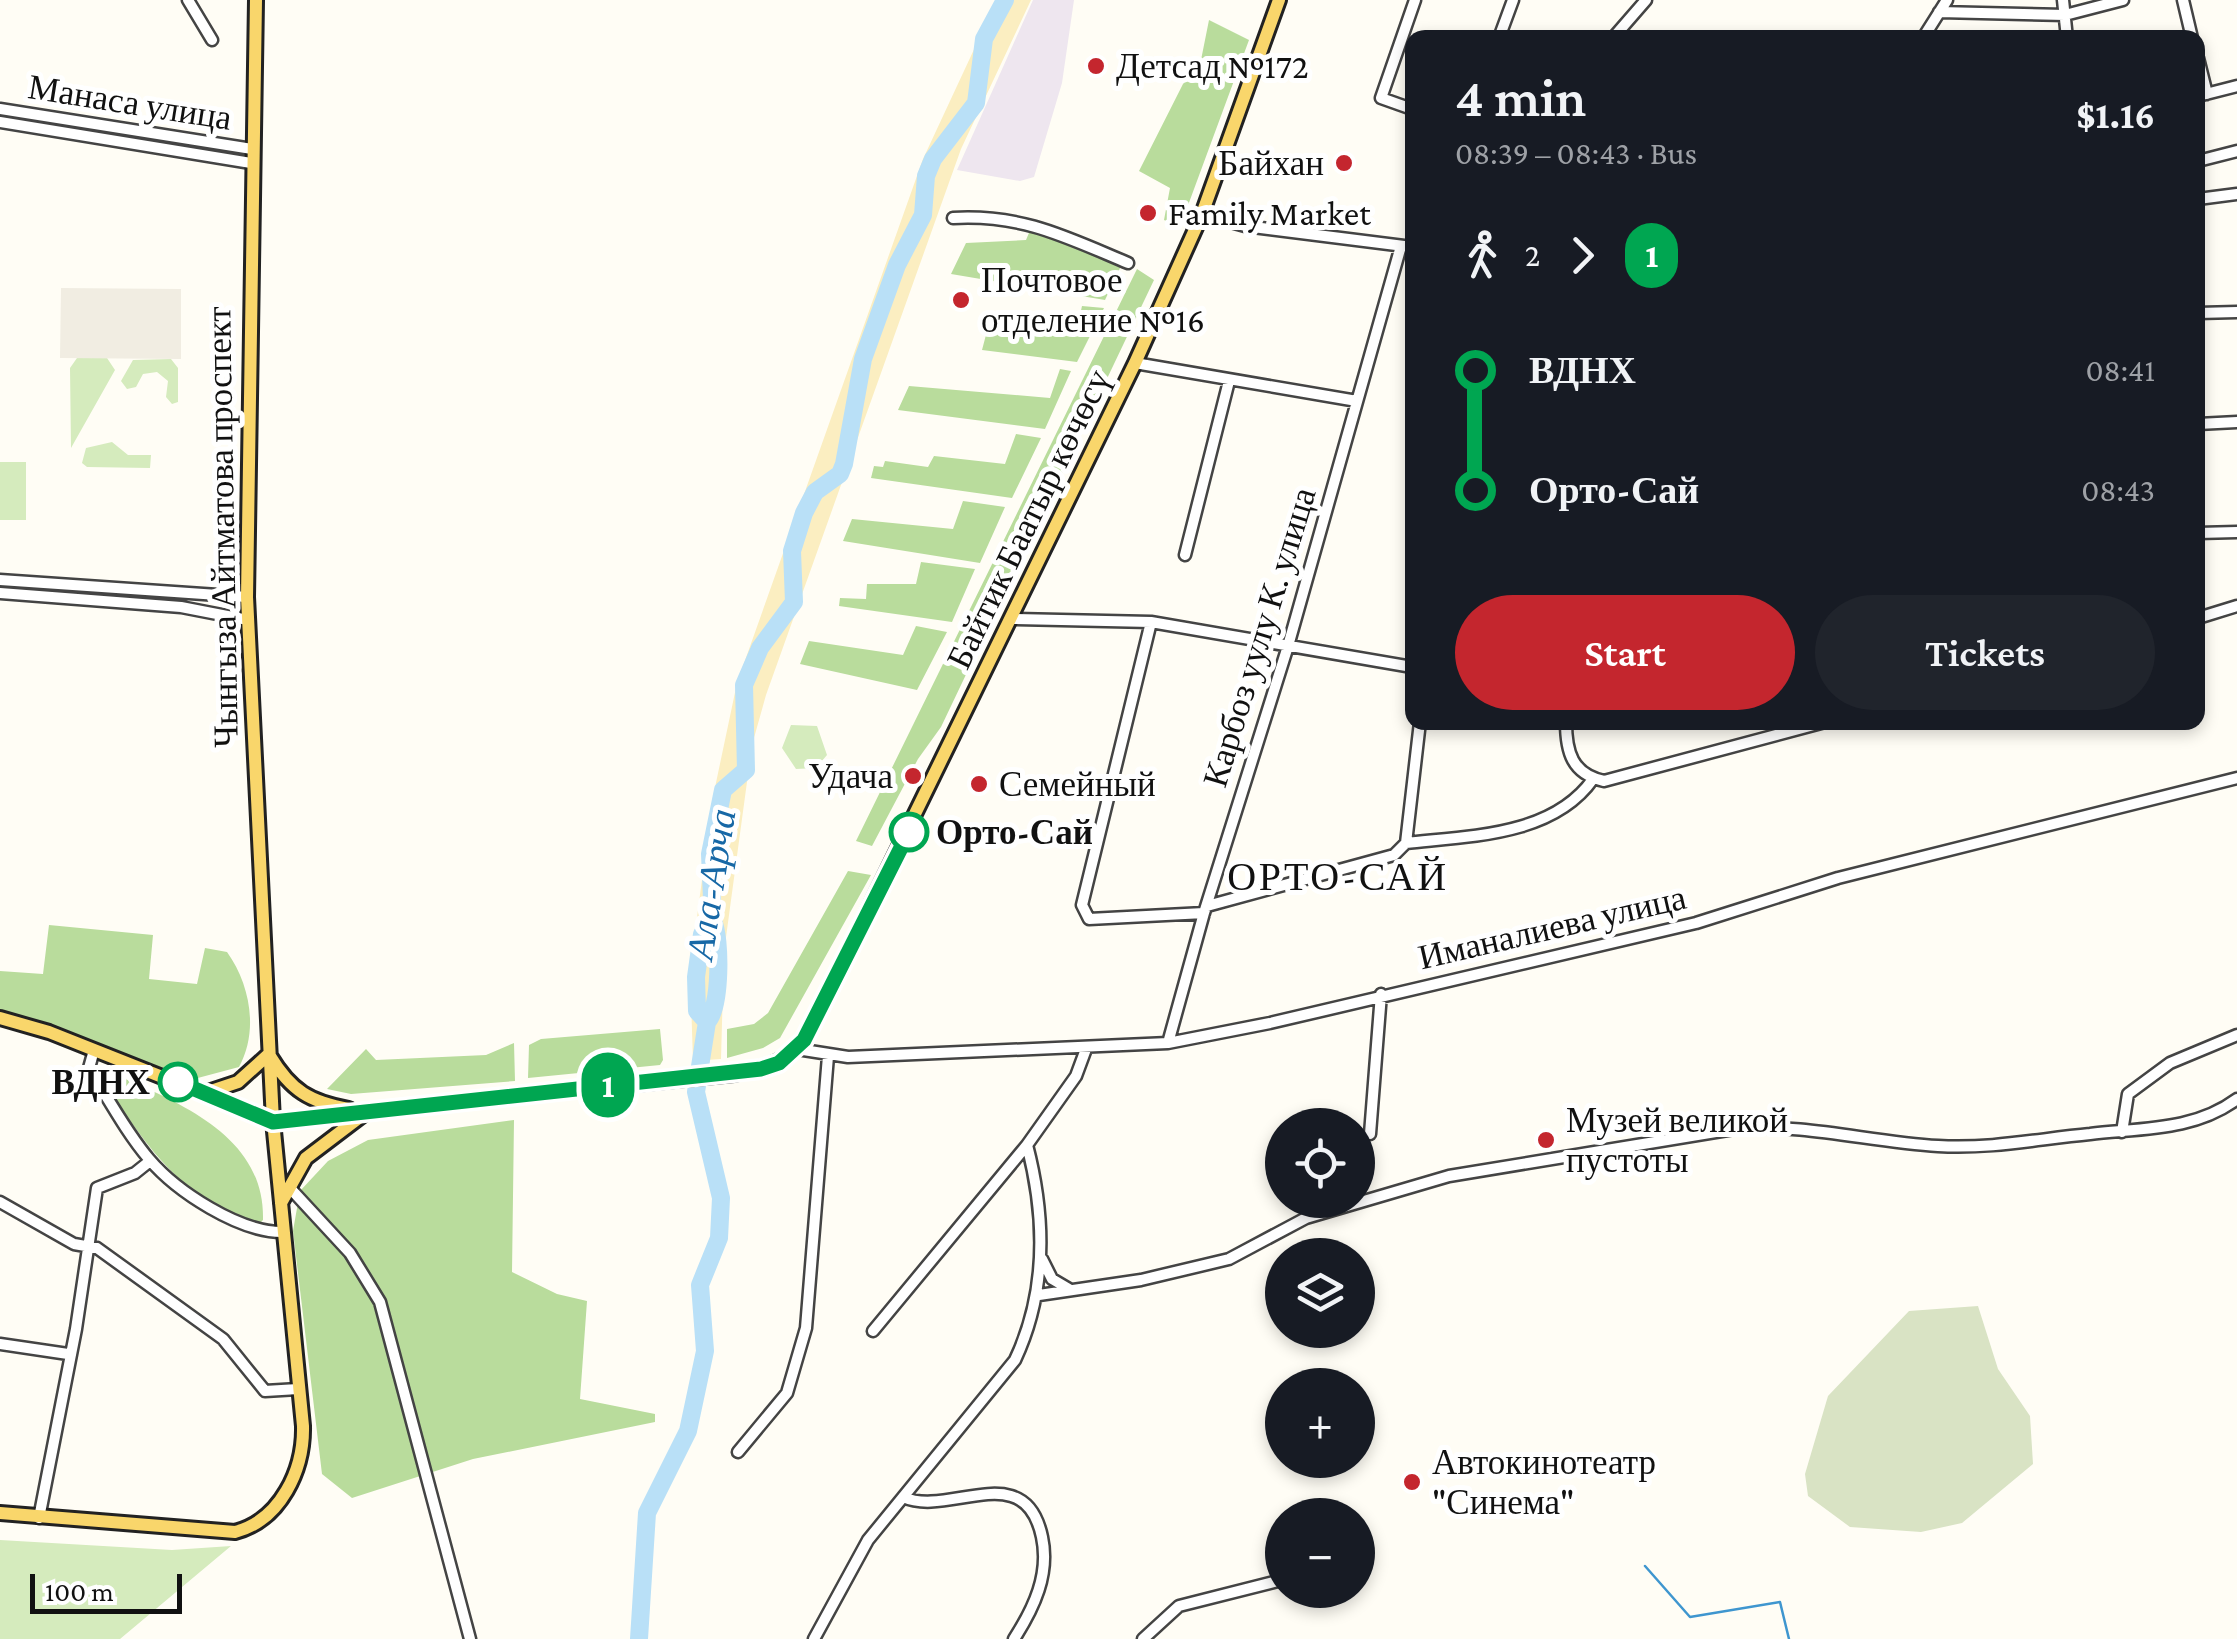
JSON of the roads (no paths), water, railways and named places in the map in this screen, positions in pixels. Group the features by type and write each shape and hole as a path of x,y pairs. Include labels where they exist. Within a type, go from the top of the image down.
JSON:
{"main road":[{"name":"Чынгыза Айтматова проспект","path":"38,1518 222,1533 247,1529 270,1510 292,1482 302,1458 273,1122 248,620 256,0"},
{"name":"Байтик Баатыр көчөсү","path":"798,1048 1014,619 1136,363 1202,214 1280,0"},
{"path":"0,1018 94,1050 273,1122 734,1074 779,1063 798,1048"},
{"path":"205,1093 238,1082 269,1054 289,1084 306,1098 366,1112"},
{"path":"280,1205 315,1148 366,1112"},
{"path":"0,1513 38,1518"}],"street":[{"path":"188,0 212,40"},
{"path":"1405,30 1416,0"},
{"path":"1502,30 1512,0"},
{"path":"1620,30 1646,0"},
{"path":"1928,30 1947,0"},
{"path":"2063,0 2066,30"},
{"path":"1940,12 2064,14 2123,0"},
{"path":"2183,0 2190,30"},
{"path":"1405,31 1381,98 1405,107"},
{"path":"2205,94 2237,86"},
{"name":"Манаса улица","path":"0,108 252,156"},
{"name":"Манаса улица","path":"0,122 252,156"},
{"path":"2205,159 2237,151"},
{"path":"2205,198 2237,194"},
{"path":"1202,214 1244,226 1405,247"},
{"path":"953,218 994,216 1037,224 1128,263"},
{"name":"Карбоз уулу К. улица","path":"1168,1043 1357,401 1405,253"},
{"path":"2205,313 2237,312"},
{"path":"1136,363 1357,401"},
{"path":"1185,554 1230,381"},
{"path":"2205,424 2237,422"},
{"path":"2205,533 2237,532"},
{"path":"0,580 248,597"},
{"path":"0,593 181,607 248,620"},
{"path":"181,594 181,607"},
{"path":"2205,616 2237,606"},
{"path":"1014,619 1150,622 1405,667"},
{"path":"1150,622 1082,905 1089,920 1205,909 1394,856 1406,843 1419,730"},
{"path":"1567,730 1573,763 1593,779 1618,780 1796,730"},
{"name":"Иманалиева улица","path":"798,1048 828,1056 1086,1049 1168,1043 1270,1024 1381,994 1696,923 1838,878 2237,778"},
{"path":"1406,843 1475,835 1550,819 1581,796 1593,779"},
{"path":"1372,1108 1381,994"},
{"path":"2122,1132 2128,1094 2170,1063 2237,1035"},
{"path":"873,1331 1026,1145 1076,1076 1086,1049"},
{"path":"94,1050 88,1068 150,1160 213,1210 253,1230 282,1232"},
{"path":"738,1452 787,1393 806,1328 828,1056"},
{"path":"1039,1295 1140,1280 1229,1259 1306,1218 1449,1176 1740,1128 1773,1126 1847,1139 1942,1146 2028,1145 2162,1129 2223,1110 2237,1099"},
{"path":"814,1639 868,1540 1015,1360 1039,1295 1040,1201 1026,1145"},
{"path":"38,1518 98,1188 136,1173 150,1160"},
{"path":"289,1188 350,1252 380,1302 470,1639"},
{"path":"0,1202 74,1244 97,1248 223,1339 265,1391 298,1388"},
{"path":"1040,1254 1052,1279 1070,1289"},
{"path":"0,1344 68,1354"},
{"path":"903,1497 920,1504 996,1494 1014,1496 1030,1508 1042,1534 1045,1568 1014,1639"},
{"path":"1143,1639 1179,1606 1265,1584"}],"waterway":[{"name":"Ала-Арча","path":"639,1639 647,1513 688,1431 705,1351 700,1285 719,1238 721,1198 696,1092 707,1022 697,1011 696,977 702,934 713,921 710,854 723,790 746,770 744,685 760,648 794,602 792,551 804,513 815,492 840,474 844,464 863,359 897,265 923,215 926,176 933,159 976,103 984,39 1005,0"},
{"path":"707,1022 715,1003 718,973 713,921"},
{"path":"1645,1566 1690,1617 1780,1602 1789,1639"}],"place":[{"name":"Детсад №172","path":"1096,66"},
{"name":"Байхан","path":"1344,163"},
{"name":"Family Market","path":"1148,213"},
{"name":"Почтовое отделение №16","path":"961,300"},
{"name":"Удача","path":"913,776"},
{"name":"Семейный","path":"979,784"},
{"name":"Орто-Сай","path":"909,832"},
{"name":"ВДНХ","path":"178,1082"},
{"name":"Музей великой пустоты","path":"1546,1140"},
{"name":"Автокинотеатр \"Синема\"","path":"1412,1482"}],"district":[{"name":"ОРТО-САЙ","path":"1338,876"}]}
